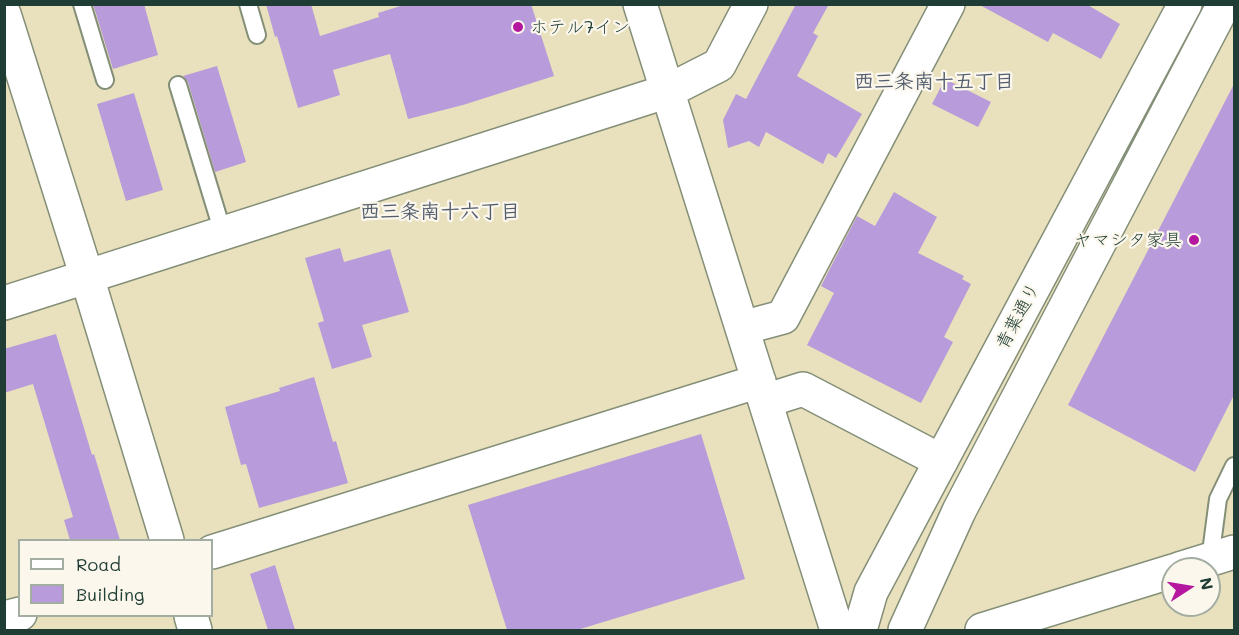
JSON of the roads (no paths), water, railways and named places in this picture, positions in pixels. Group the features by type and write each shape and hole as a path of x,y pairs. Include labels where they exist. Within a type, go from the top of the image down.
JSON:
{"street":[{"path":"640,4 837,630"},
{"path":"4,303 668,91 719,65 751,4"},
{"path":"742,328 783,317 948,4"},
{"name":"青葉通り","path":"860,630 871,592 1185,4"},
{"path":"904,630 959,511 1224,4"},
{"path":"4,14 167,539"},
{"path":"213,552 762,391 803,389 941,461"},
{"path":"982,630 1161,575"}],"lane":[{"path":"82,4 105,80"},
{"path":"248,4 257,35"},
{"path":"178,85 223,233"},
{"path":"1208,557 1218,499 1234,466"}],"place":[{"name":"ホテル7イン","path":"518,27"},
{"name":"ヤマシタ家具","path":"1194,240"}],"district":[{"name":"西三条南十五丁目","path":"934,82"},
{"name":"西三条南十六丁目","path":"440,212"}]}
